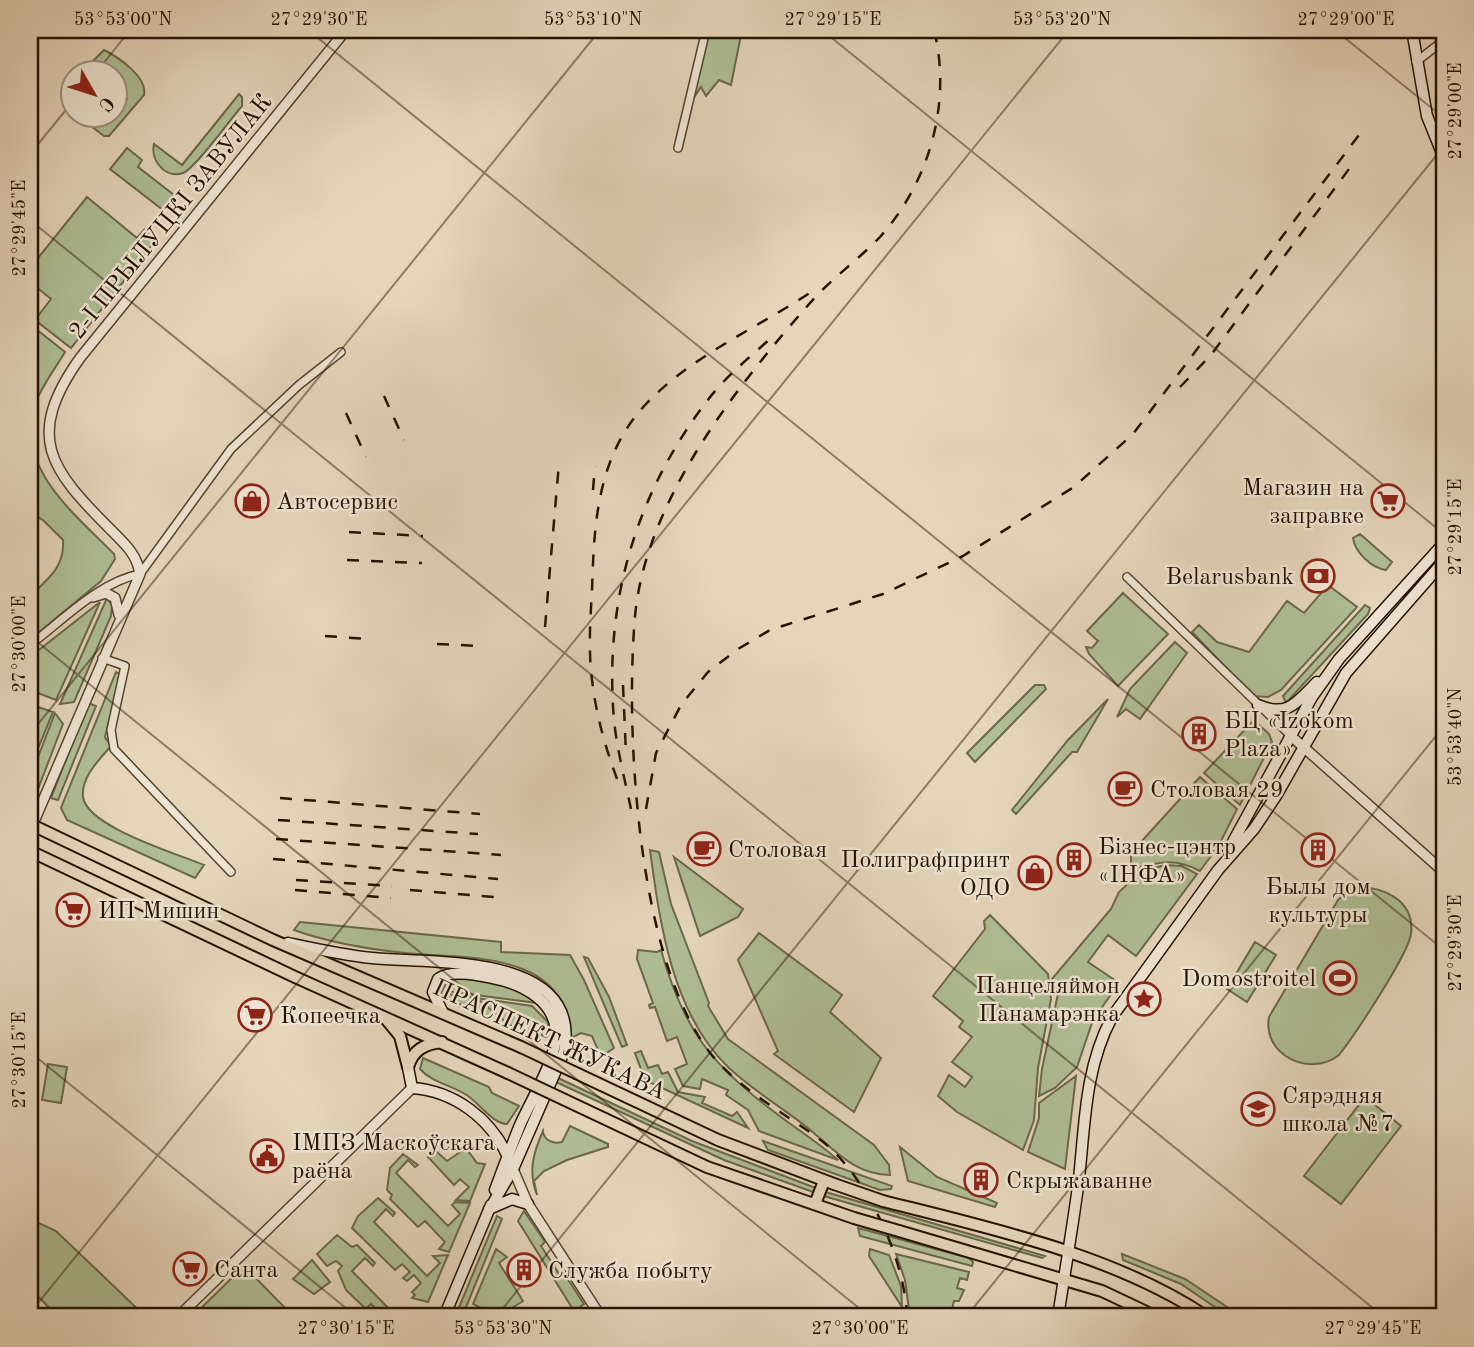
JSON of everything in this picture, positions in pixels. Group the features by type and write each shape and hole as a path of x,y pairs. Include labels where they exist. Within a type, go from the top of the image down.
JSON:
{"main road":[{"path":"1412,30 1427,116 1444,158"},
{"path":"1258,705 1272,711 1286,709 1296,703 1444,542"},
{"path":"1058,1317 1089,1079 1100,1040 1112,1017 1218,870 1254,829 1276,796 1346,673 1444,561"},
{"path":"1218,870 1291,736 1339,659"},
{"name":"ПРАСПЕКТ ЖУКАВА","path":"31,827 273,940 442,1011 718,1140 883,1201 1068,1254 1159,1289 1206,1317"},
{"name":"ПРАСПЕКТ ЖУКАВА","path":"30,851 284,972 382,1014 707,1167 853,1218 1064,1278 1102,1291 1157,1317"},
{"path":"273,940 341,955 495,968 544,989 564,1018 564,1052 513,1170 489,1210"},
{"path":"442,1011 434,986 438,979 447,974 508,982 533,994 549,1008 556,1028 555,1046 444,1317"},
{"path":"382,1014 400,1036 412,1088 444,1094 468,1107 500,1140 513,1170"},
{"path":"408,1067 411,1056 420,1048 442,1042"},
{"path":"500,1140 506,1141 516,1136"},
{"path":"508,1156 514,1156 521,1150"},
{"path":"815,1205 829,1183"},
{"path":"489,1210 512,1199 528,1204"}],"street":[{"name":"2-І ПРЫЛУЦКІ ЗАВУЛАК","path":"139,574 135,555 73,492 57,467 51,453 48,429 51,408 63,382 80,359 346,30"},
{"path":"678,148 706,30"},
{"path":"1416,62 1444,40"},
{"path":"31,827 139,574 231,449 299,385 341,352"},
{"path":"30,645 93,597 125,577 139,574"},
{"path":"1127,576 1291,736 1444,872"},
{"path":"93,597 106,593 115,598 120,609 118,621"},
{"path":"102,658 125,666 111,730 114,749 231,872"},
{"path":"178,1317 412,1088"},
{"path":"513,1170 528,1204 601,1317"}],"green space":[{"path":"708,30 742,30 731,85 719,80 706,96 701,87 689,105"},
{"path":"104,50 121,60 94,60"},
{"path":"130,67 141,81 144,95 130,111"},
{"path":"239,94 242,97 242,106 188,170 177,174 161,167 154,157 154,144 182,165"},
{"path":"96,130 114,130 109,136 104,136"},
{"path":"127,148 142,160 138,167 174,195 163,210 110,169"},
{"path":"87,197 137,238 145,229 157,239 71,348 35,320 51,299 30,282 30,268"},
{"path":"31,325 65,352 35,404 31,427 33,449 40,469 67,506 114,554 115,559 101,581 33,637 30,636 30,596 58,565 63,540 43,520 30,513"},
{"path":"1360,534 1392,562 1386,570 1369,563 1360,554 1353,538"},
{"path":"1328,585 1357,607 1281,690 1268,697 1253,696 1192,632 1199,625 1217,642 1249,652 1287,601 1304,613"},
{"path":"1123,593 1168,634 1118,686 1089,654 1086,647 1092,648 1098,641 1087,631"},
{"path":"107,598 112,605 111,616 74,702 60,704"},
{"path":"100,602 56,700 30,690 30,657"},
{"path":"1365,605 1370,608 1368,614 1286,703 1283,696"},
{"path":"1175,642 1187,653 1140,719 1126,709 1117,717 1130,689"},
{"path":"116,672 121,675 105,737 111,746 88,776 83,797 88,808 116,829 204,865 195,878 67,820 61,808"},
{"path":"1035,685 1044,685 1046,689 975,762 967,753"},
{"path":"1108,699 1077,752 1072,752 1016,814 1012,810 1068,740"},
{"path":"88,703 96,706 58,800 51,798"},
{"path":"38,707 53,712 30,768 30,715"},
{"path":"55,713 63,724 38,789 30,786 30,778"},
{"path":"1254,720 1269,734 1272,742 1240,805 1204,773"},
{"path":"1200,777 1237,809 1219,845 1200,871 1183,864 1168,862 1135,868 1131,864 1131,853"},
{"path":"650,850 659,852 671,904 708,1006 728,1039 874,1145 889,1165 890,1175 866,1171 845,1160 737,1075 709,1045 681,994 672,966 664,937"},
{"path":"674,857 743,909 738,917 700,936"},
{"path":"1166,865 1182,866 1197,874 1136,956 1108,935 1088,962 1119,983 1093,1020 1077,1067 1055,1088 1039,1096 1058,994 1052,979 1111,909 1119,892 1137,875 1135,872"},
{"name":"Domostroitel","path":"1354,887 1386,892 1402,904 1411,922 1408,944 1368,1014 1339,1055 1327,1062 1315,1064 1290,1059 1280,1052 1273,1042 1269,1017 1338,900"},
{"path":"990,915 1048,974 1051,999 1038,1068 1034,1120 1023,1150 957,1112 938,1096 949,1075 965,1087 972,1077 952,1062 972,1037 959,1027 963,1021 933,996 985,929 984,921"},
{"path":"300,922 501,942 501,952 570,955 614,1048 601,1057 592,1036 581,1033 571,1038 565,1009 552,988 533,974 484,959 391,951 335,942 294,930"},
{"path":"759,933 842,995 830,1012 881,1058 854,1112 774,1054 778,1051 738,960"},
{"path":"1255,942 1276,955 1247,1002 1227,989"},
{"path":"638,950 661,950 679,1002 690,1024 702,1043 734,1079 838,1160 759,1131 748,1110 726,1095 728,1090 702,1079 700,1089 683,1086 675,1069 687,1064 677,1037 667,1041 655,1007 650,1008 649,1005 653,1003 637,959"},
{"path":"584,957 588,958 609,997 627,1045 622,1047"},
{"path":"469,977 514,989 537,1003 446,991 440,994 449,979"},
{"path":"448,994 532,1006 548,1022 550,1035 546,1037 518,1026 515,1031 449,999"},
{"path":"641,1051 648,1068 658,1065 662,1074 668,1072 678,1092 705,1097 702,1103 732,1116 737,1112 748,1128 645,1080 635,1053"},
{"path":"423,1058 489,1087 492,1093 519,1106 507,1124 497,1121 468,1096 425,1074 420,1069"},
{"path":"48,1064 67,1067 61,1103 42,1100"},
{"path":"1076,1076 1065,1169 1028,1152 1039,1118 1039,1103"},
{"path":"558,1078 692,1141 829,1193 1045,1256 1042,1258 827,1197 724,1160 556,1082"},
{"path":"1365,1097 1401,1126 1341,1204 1304,1176"},
{"path":"570,1126 608,1144 608,1147 567,1160 544,1171 534,1181 537,1195 534,1187 533,1163 543,1131 550,1141 562,1142"},
{"path":"763,1141 892,1186 891,1189 880,1190 768,1150"},
{"path":"900,1147 937,1177 997,1203 995,1207 908,1181"},
{"path":"466,1148 477,1163 485,1164 470,1201 456,1200 469,1187 460,1179 454,1185 428,1157 437,1152 447,1161"},
{"path":"403,1154 418,1165 415,1167 408,1160 396,1173 448,1226 460,1214 452,1205 455,1202 470,1203 449,1252 439,1249 445,1242 425,1221 418,1227 390,1199 392,1195 387,1190 390,1168"},
{"path":"378,1198 395,1213 393,1216 386,1209 374,1222 427,1276 440,1263 433,1256 448,1255 428,1302 412,1298 415,1295 412,1292 421,1283 414,1275 407,1281 403,1278 410,1272 402,1264 395,1270 352,1228 358,1216"},
{"path":"524,1211 545,1242 541,1246 561,1277 565,1275 584,1304 574,1311 518,1221"},
{"path":"497,1216 502,1219 462,1317 455,1317"},
{"path":"30,1219 56,1231 146,1317 58,1317 30,1288"},
{"path":"858,1228 969,1258 973,1262 972,1266 860,1236"},
{"path":"337,1235 352,1247 357,1245 375,1263 373,1266 365,1258 352,1271 397,1317 385,1317 371,1304 366,1309 346,1290 338,1271 342,1266 336,1261 327,1266 317,1254"},
{"path":"496,1249 507,1257 499,1263 523,1301 498,1317 492,1317 489,1312 473,1304"},
{"path":"870,1249 889,1255 901,1286 902,1307 869,1256"},
{"path":"896,1254 969,1272 967,1280 960,1278 957,1288 964,1290 959,1301 954,1301 950,1317 910,1317 905,1280"},
{"path":"1122,1254 1185,1279 1233,1311 1225,1314 1181,1284 1123,1260"},
{"path":"312,1260 330,1282 314,1294 293,1279"},
{"path":"244,1266 294,1317 192,1317"}],"railway":[{"path":"907,1317 905,1294 891,1246 869,1198 854,1176 822,1141 750,1090 723,1067 711,1054 686,1013 666,963 652,905 642,844 635,781 632,664 635,616 643,573 657,530 699,447 753,371 818,294 880,237 912,191 924,166 938,112 940,85 934,30"},
{"path":"646,809 656,753 681,705 708,672 738,649 770,630 883,594 963,556 1074,487 1133,434 1362,131"},
{"path":"1180,387 1211,355 1349,169"},
{"path":"617,779 597,710 590,651 594,540 608,467 630,423 665,386 706,356 814,290"},
{"path":"631,809 615,731 612,677 620,592 630,552 643,512 682,437 722,384 771,338"},
{"path":"384,396 404,440"},
{"path":"346,413 366,457"},
{"path":"545,627 559,463"},
{"path":"593,490 595,466"},
{"path":"349,532 423,536"},
{"path":"347,560 422,563"},
{"path":"325,636 368,639"},
{"path":"437,644 480,646"},
{"path":"623,685 626,754"},
{"path":"280,798 480,814"},
{"path":"278,820 478,834"},
{"path":"276,839 501,855"},
{"path":"273,859 498,879"},
{"path":"296,880 392,886"},
{"path":"295,890 391,898"},
{"path":"410,890 505,898"}],"place":[{"name":"Автосервис","path":"252,501"},
{"name":"Магазин на заправке","path":"1388,501"},
{"name":"Belarusbank","path":"1318,576"},
{"name":"БЦ «Izokom Plaza»","path":"1199,734"},
{"name":"Столовая 29","path":"1125,789"},
{"name":"Столовая","path":"704,849"},
{"name":"Былы дом культуры","path":"1318,850"},
{"name":"Бізнес-цэнтр «ІНФА»","path":"1074,860"},
{"name":"Полиграфпринт ОДО","path":"1035,873"},
{"name":"ИП Мишин","path":"73,910"},
{"name":"Domostroitel","path":"1340,978"},
{"name":"Панцеляймон Панамарэнка","path":"1144,999"},
{"name":"Копеечка","path":"255,1015"},
{"name":"Сярэдняя школа №7","path":"1258,1109"},
{"name":"ІМПЗ Маскоўскага раёна","path":"267,1156"},
{"name":"Скрыжаванне","path":"981,1180"},
{"name":"Санта","path":"190,1269"},
{"name":"Служба побыту","path":"524,1270"}]}
